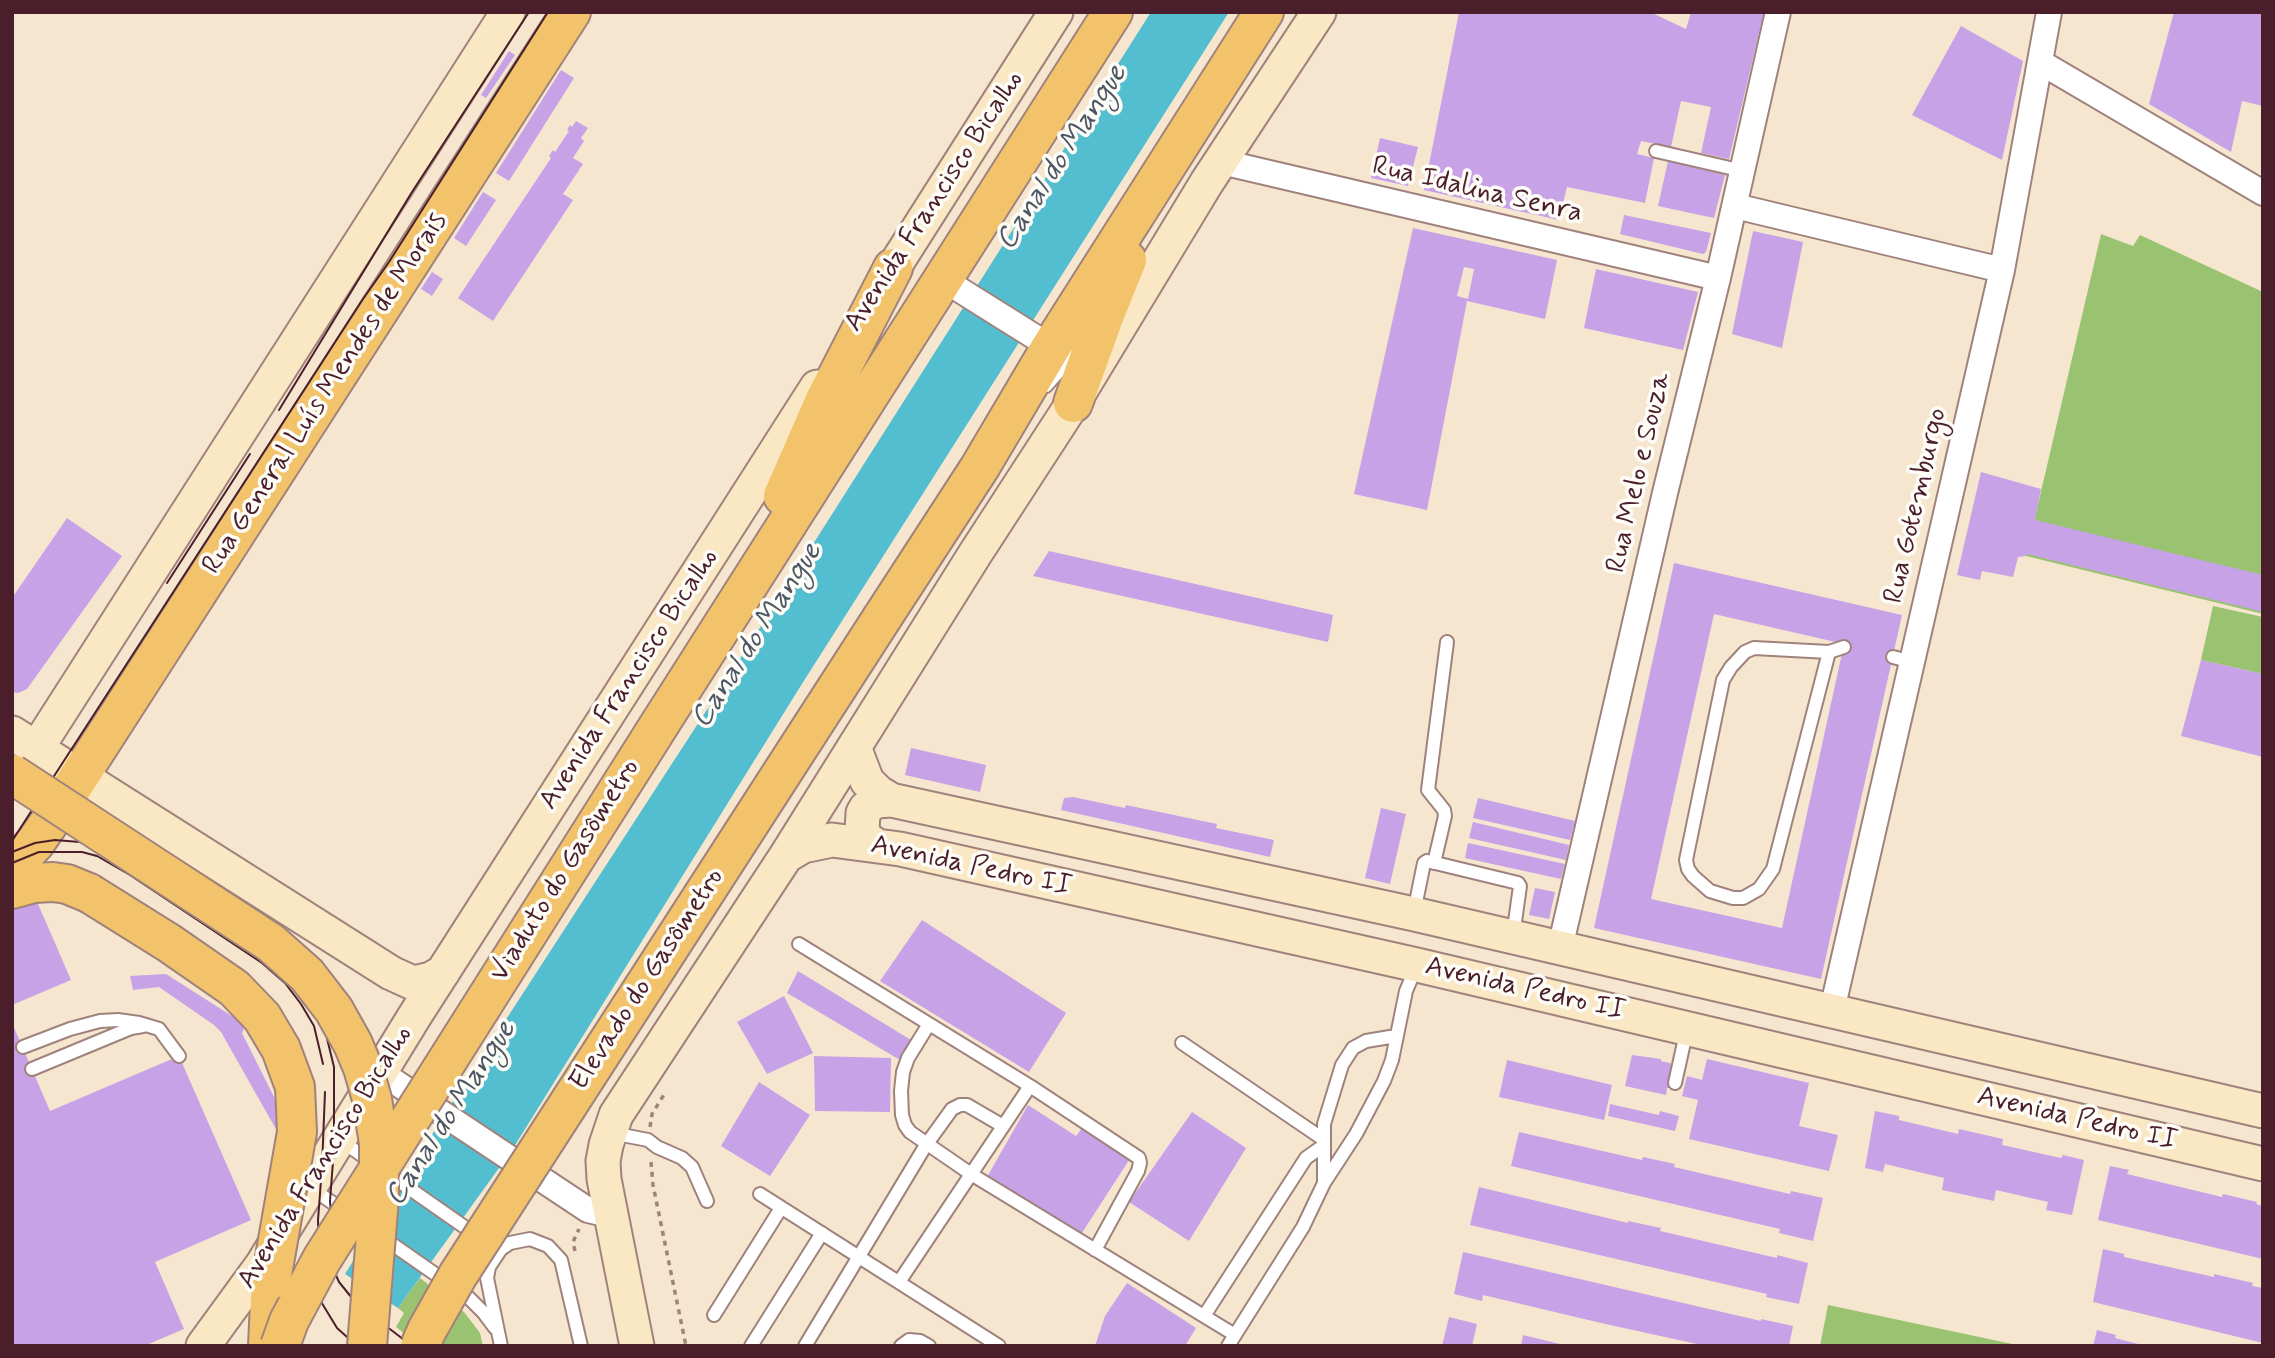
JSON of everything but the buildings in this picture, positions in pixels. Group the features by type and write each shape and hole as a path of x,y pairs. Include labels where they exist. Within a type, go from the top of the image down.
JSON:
{"main road":[{"name":"Rua General Luís Mendes de Morais","path":"20,752 508,12"},
{"name":"Rua General Luís Mendes de Morais","path":"12,867 35,843 79,776 571,12"},
{"name":"Avenida Francisco Bicalho","path":"201,1341 262,1265 443,972 1056,12"},
{"name":"Avenida Francisco Bicalho","path":"661,722 747,586 956,288 1113,12"},
{"path":"980,467 1040,340 1167,164 1264,12"},
{"path":"638,1346 599,1213 603,1161 615,1115 786,856 1073,403 1214,172 1320,12"},
{"path":"1073,403 1104,317 1167,164"},
{"path":"747,586 774,516 824,402 893,268"},
{"name":"Elevado do Gasômetro","path":"420,1346 458,1275 980,467"},
{"name":"Viaduto do Gasômetro","path":"280,1346 289,1321 322,1259 661,722"},
{"name":"Avenida Pedro II","path":"855,747 867,781 891,800 1414,914 2263,1111"},
{"path":"20,752 79,776 404,980 421,982 443,972"},
{"path":"20,752 271,943 307,975 334,1010 359,1057 378,1130 379,1198 367,1346"},
{"path":"877,846 867,839 862,831 863,813 876,801 891,800"},
{"name":"Avenida Pedro II","path":"786,856 803,846 825,841 877,846 1417,965 2263,1164"},
{"path":"12,889 34,883 59,882 89,893 160,937 234,988 267,1024 288,1063 295,1087 297,1132 271,1280 268,1346"},
{"path":"1551,996 1560,948"},
{"path":"1821,1060 1826,1037 1839,1012"},
{"path":"2178,1144 2189,1093"}],"street":[{"name":"Rua Melo e Souza","path":"1560,948 1735,206 1778,12"},
{"name":"Rua Gotemburgo","path":"1839,1012 1902,660 2002,270 2049,12"},
{"path":"2040,62 2263,193"},
{"name":"Rua Idalina Senra","path":"1214,172 1718,278"},
{"path":"1735,206 2002,270"},
{"path":"956,288 1040,340"},
{"path":"380,1072 599,1213"}],"lane":[{"path":"1656,151 1743,171"},
{"path":"980,467 1038,395 1067,364 1214,172"},
{"path":"1434,863 1446,816 1428,790 1447,642"},
{"path":"1829,652 1773,869 1759,889 1742,898 1710,891 1693,876 1686,860 1723,680 1745,652 1754,648 1829,652 1844,647"},
{"path":"1414,914 1424,863 1427,861 1518,883 1520,886 1513,937"},
{"path":"799,944 1030,1086 1139,1158 1138,1171 1095,1250"},
{"path":"929,1024 908,1058 901,1091 905,1125 926,1145 971,1174 1204,1316 1231,1340 1303,1227 1324,1183 1356,1134 1384,1081 1392,1060 1406,991 1417,965"},
{"path":"23,1047 70,1029 100,1021 118,1020 159,1029 179,1056"},
{"path":"32,1069 131,1028 150,1026"},
{"path":"70,1029 93,1028 102,1041"},
{"path":"1675,1083 1687,1028"},
{"path":"1324,1183 1324,1124 1342,1065 1353,1048 1366,1041 1396,1036"},
{"path":"1182,1043 1323,1143"},
{"path":"899,1282 1030,1086"},
{"path":"805,1346 926,1145 952,1109 960,1105 974,1108 1003,1126"},
{"path":"610,1132 648,1140 682,1158 692,1167 706,1201"},
{"path":"339,1140 480,1235 530,1240 548,1246 561,1260 581,1346"},
{"path":"1204,1316 1306,1158 1323,1143"},
{"path":"310,1187 476,1304 500,1340"},
{"path":"760,1194 999,1346"},
{"path":"714,1315 781,1208"},
{"path":"751,1346 822,1233"},
{"path":"500,1340 487,1278 489,1267 501,1249 520,1240"},
{"path":"901,1346 909,1340 920,1340 929,1346"}],"path":[{"path":"665,1092 652,1114 648,1140 653,1185 686,1346"},
{"path":"576,1253 573,1242 599,1213"}],"green space":[{"path":"2101,234 2133,246 2140,235 2263,292 2263,614 2026,556"},
{"path":"2213,606 2263,617 2263,674 2201,660"},
{"path":"420,1278 464,1312 480,1333 483,1346 421,1346 396,1327 404,1313 398,1308"},
{"path":"1828,1305 2022,1346 1820,1346"}],"water":[{"name":"Canal do Mangue","path":"1151,12 1229,12 800,687 512,1150 398,1308 345,1274"}],"tram line":[{"path":"279,410 412,192 529,12"},
{"path":"12,841 389,262 548,12"},
{"path":"167,583 250,454"},
{"path":"12,852 35,843 55,840 92,843 104,847 268,953 311,996 323,1022 334,1067 334,1148 330,1201 335,1273 356,1303 412,1346"},
{"path":"12,863 39,852 82,852 97,856 130,875 262,963 285,983 314,1026 323,1064"},
{"path":"325,1092 318,1220 320,1300 337,1328 357,1346"}]}
